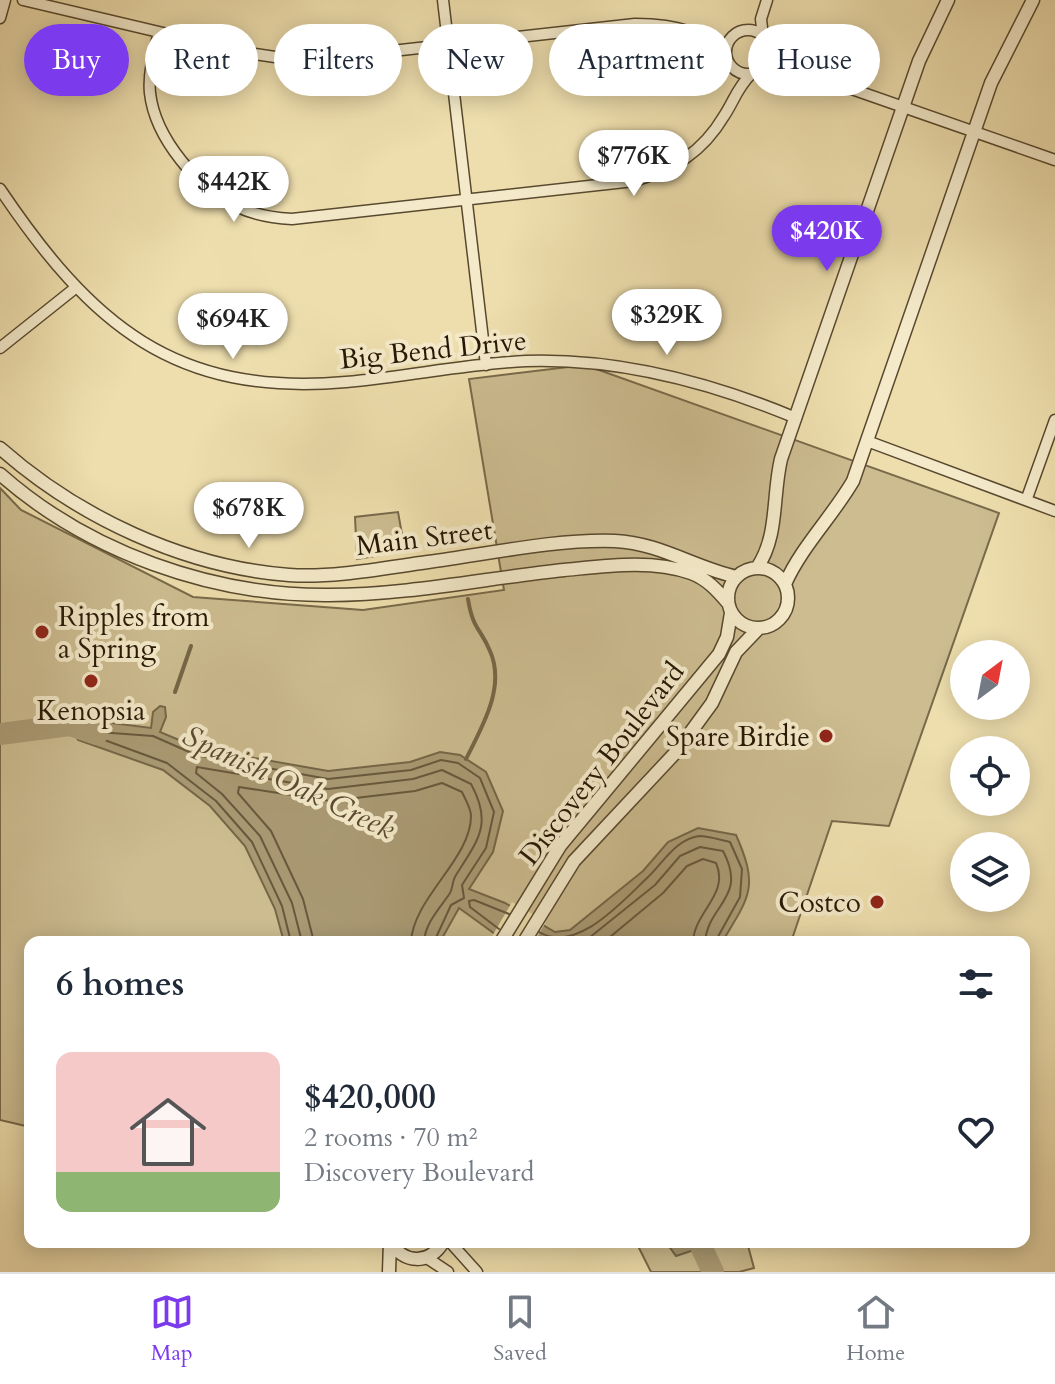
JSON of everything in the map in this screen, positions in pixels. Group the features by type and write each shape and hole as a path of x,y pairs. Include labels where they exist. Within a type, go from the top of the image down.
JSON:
{"street":[{"path":"0,18 5,0"},
{"path":"23,0 145,29"},
{"path":"443,0 446,24"},
{"path":"762,24 767,0"},
{"path":"757,568 771,541 776,480 796,418 919,61 948,0"},
{"path":"785,584 796,558 830,518 853,481 1001,59 1033,0"},
{"path":"732,39 761,19"},
{"path":"732,35 748,34"},
{"path":"258,52 302,61 418,48"},
{"path":"732,75 736,89"},
{"path":"151,96 157,121 205,185 238,207 270,217 313,219 634,181 670,171 707,140 726,115 736,89 748,77"},
{"path":"454,96 486,365"},
{"path":"872,96 1055,160"},
{"name":"Big Bend Drive","path":"0,189 74,289 136,338 206,372 243,381 298,385 486,365 564,361 645,370 711,387 796,418"},
{"path":"0,348 74,289"},
{"path":"1027,498 1055,420"},
{"path":"867,441 1027,498 1055,511"},
{"name":"Main Street","path":"0,448 43,482 115,525 202,561 291,575 613,541 669,551 715,572 737,577"},
{"name":"Main Street","path":"0,474 31,497 107,543 147,562 198,579 266,591 330,595 596,567 642,566 691,573 712,583 730,608"},
{"path":"31,497 43,482"},
{"path":"198,579 202,561"},
{"path":"429,562 430,585"},
{"path":"757,568 773,572 785,584 788,599 784,614 773,625 758,629 743,625 730,608 731,584 737,577 757,568"},
{"name":"Discovery Boulevard","path":"505,936 575,826 719,654 727,637 730,608"},
{"name":"Discovery Boulevard","path":"528,936 555,890 595,836 677,751 712,703 736,652 758,629"},
{"path":"389,1272 390,1248"},
{"path":"396,1248 402,1255 423,1258 448,1272"},
{"path":"410,1272 436,1248"},
{"path":"455,1248 477,1272"}],"shaded area":[{"path":"585,365 999,513 954,640 950,640 950,652 889,826 832,821 793,936 24,936 24,1126 0,1120 0,488 21,510 193,597 363,610 504,590 469,379"},
{"path":"398,512 405,551 357,559 355,517"},
{"path":"639,1248 749,1248 754,1268 739,1272 651,1272"}],"water":[{"path":"160,706 165,707 166,717 160,732 198,748 328,771 410,762 440,752 460,755 486,772 503,811 493,852 469,889 505,903 555,932 570,930 643,871 668,842 698,828 736,835 749,880 745,902 726,936 498,936 459,908 443,936 282,936 275,909 245,846 210,806 163,770 78,740 70,725 80,719 151,728 153,712"},
{"path":"670,1248 700,1248 676,1256"}],"pier":[{"path":"512,902 546,922 538,936 492,936"}],"waterway":[{"path":"466,759 490,706 495,679 490,651 475,623 468,599"},
{"path":"175,692 191,646"},
{"name":"Spanish Oak Creek","path":"0,734 70,725 97,734"},
{"name":"Spanish Oak Creek","path":"702,1248 713,1272"}],"place":[{"name":"Ripples from a Spring","path":"42,632"},
{"name":"Kenopsia","path":"91,681"},
{"name":"Spare Birdie","path":"826,736"},
{"name":"Costco","path":"877,902"}]}
